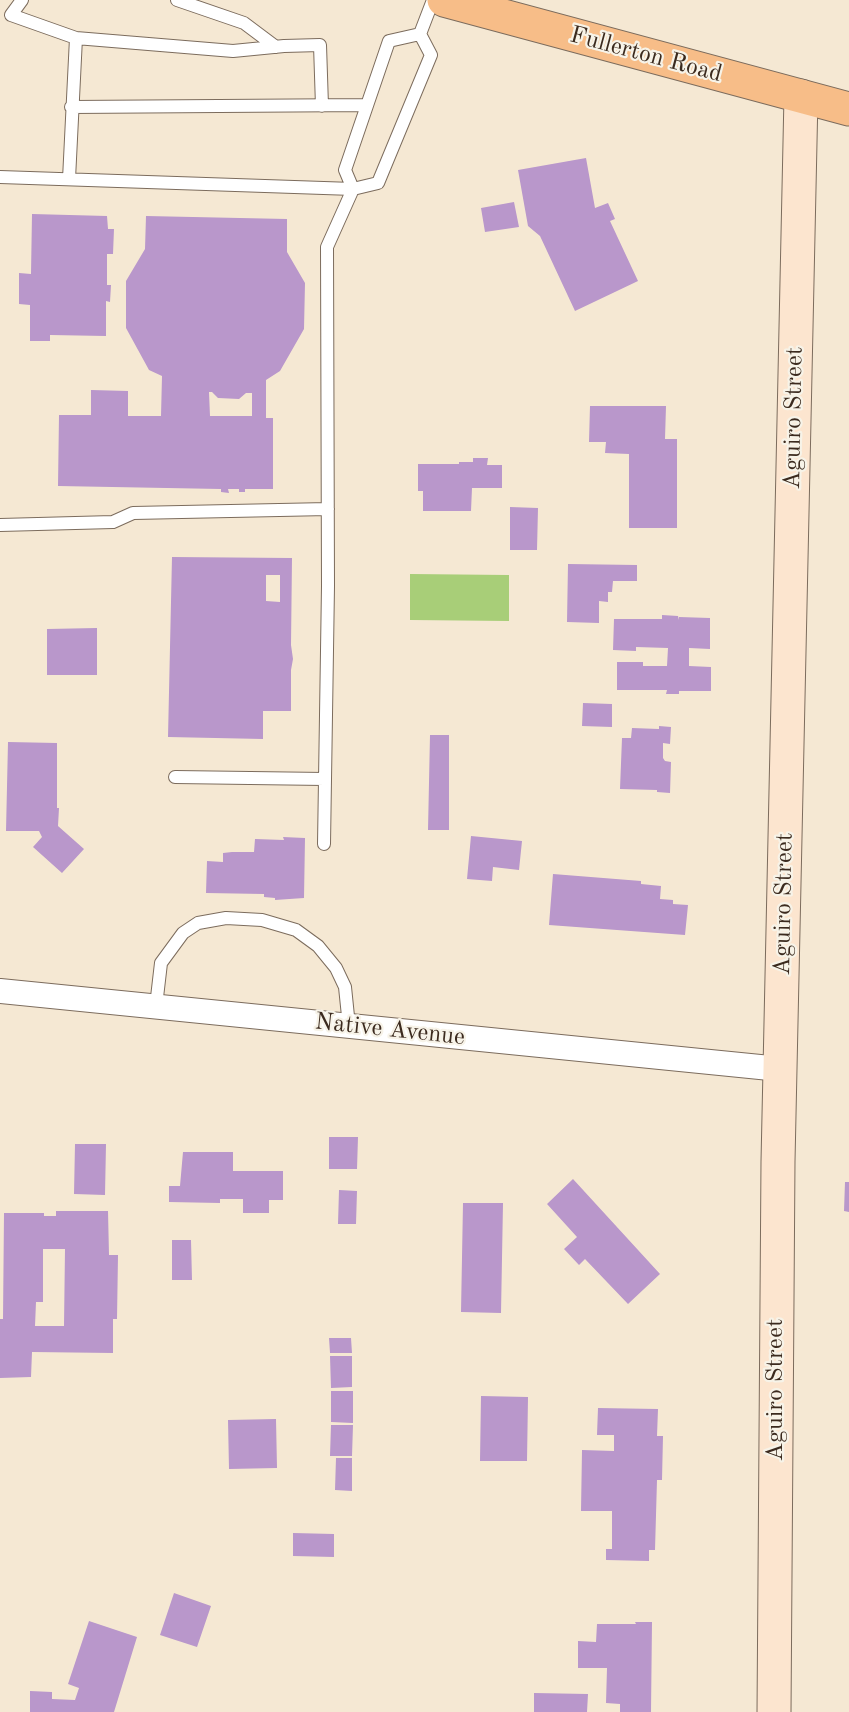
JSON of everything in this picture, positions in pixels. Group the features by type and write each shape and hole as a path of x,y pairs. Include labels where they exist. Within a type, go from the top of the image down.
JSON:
{"main road":[{"name":"Fullerton Road","path":"444,0 849,109"}],"street":[{"name":"Aguiro Street","path":"774,1712 780,1069 801,96"},
{"name":"Native Avenue","path":"0,991 780,1069"}],"lane":[{"path":"22,0 11,15 75,38 233,51 320,45 322,106"},
{"path":"177,0 244,23 276,47"},
{"path":"0,177 353,189 378,183 431,55 420,34 433,0"},
{"path":"324,844 328,509 327,247 353,189 345,171 389,41 420,34"},
{"path":"69,179 75,38"},
{"path":"71,107 367,105"},
{"path":"0,525 113,522 133,513 328,509"},
{"path":"175,777 325,779"},
{"path":"156,1006 161,963 183,933 198,923 226,918 262,920 296,930 324,953 336,968 345,987 349,1026"}],"green space":[{"path":"410,574 509,575 509,621 410,620"}],"building":[{"path":"586,158 595,208 608,203 615,219 610,221 638,281 575,311 540,236 528,226 518,170"},
{"path":"514,202 519,227 485,232 481,208"},
{"path":"32,214 107,216 108,229 114,229 113,254 107,254 107,285 111,285 110,302 106,301 106,336 50,335 50,341 30,341 30,305 19,304 19,273 31,274"},
{"path":"146,216 287,219 287,252 305,283 304,329 280,371 266,380 266,418 273,418 273,489 245,489 245,492 239,492 239,489 228,489 229,493 221,492 221,489 58,486 59,415 91,415 91,390 128,391 128,416 161,416 162,376 149,370 126,328 126,281 145,249","holes":["209,392 218,398 239,399 246,393 252,393 252,416 210,416"]},
{"path":"590,406 666,406 665,439 677,439 677,528 629,528 629,454 605,453 606,442 589,442"},
{"path":"473,458 488,458 487,465 502,465 502,488 472,488 471,511 423,511 423,491 418,491 418,464 459,464 459,462 473,462"},
{"path":"510,507 538,508 537,550 510,550"},
{"path":"172,557 292,558 291,711 263,711 263,739 168,737","holes":["266,575 280,575 280,602 266,601"]},
{"path":"568,564 637,565 637,581 613,581 612,592 608,592 608,602 599,601 599,623 567,622"},
{"path":"662,615 678,616 679,620 679,617 710,618 710,649 689,648 689,666 711,667 711,691 679,691 679,694 666,694 667,690 617,690 617,662 643,662 643,666 667,666 668,648 636,647 636,651 613,650 614,619 662,619"},
{"path":"97,628 97,675 47,675 47,629"},
{"path":"583,703 612,704 612,727 582,726"},
{"path":"659,726 671,727 670,744 663,743 663,758 671,762 670,793 657,792 657,790 620,789 622,738 631,738 632,728 659,729"},
{"path":"430,735 449,735 449,830 428,830"},
{"path":"8,742 57,743 58,826 84,849 62,873 33,847 42,837 39,831 6,831"},
{"path":"471,836 522,841 519,870 493,867 492,881 467,879"},
{"path":"283,837 305,838 304,898 275,900 275,898 264,897 264,894 206,893 207,861 223,862 223,853 254,852 255,839 284,840"},
{"path":"553,874 641,881 641,884 661,886 660,899 673,900 673,904 688,905 685,935 549,925"},
{"path":"329,1137 358,1137 357,1169 329,1169"},
{"path":"75,1144 106,1144 105,1195 74,1194"},
{"path":"183,1152 233,1152 233,1171 283,1171 283,1200 269,1200 269,1213 243,1213 243,1199 220,1199 220,1203 169,1202 169,1186 180,1186"},
{"path":"573,1179 660,1274 628,1304 585,1259 579,1265 564,1249 577,1237 547,1204"},
{"path":"845,1182 849,1182 849,1212 844,1211"},
{"path":"339,1190 357,1191 356,1224 338,1224"},
{"path":"463,1203 503,1203 501,1313 461,1312"},
{"path":"56,1211 108,1211 109,1255 118,1255 117,1319 113,1319 113,1353 32,1352 31,1377 0,1378 4,1213 44,1213 44,1216 56,1216","holes":["43,1249 65,1249 64,1326 35,1326 36,1302 43,1302"]},
{"path":"172,1240 191,1240 192,1280 172,1280"},
{"path":"329,1338 351,1338 352,1353 330,1353"},
{"path":"330,1356 352,1356 352,1387 331,1388"},
{"path":"331,1391 353,1391 353,1423 331,1422"},
{"path":"481,1396 528,1397 527,1461 480,1461"},
{"path":"598,1408 658,1409 657,1436 663,1436 662,1480 657,1480 655,1550 649,1550 649,1561 606,1560 606,1549 612,1549 612,1511 581,1511 582,1450 614,1451 614,1435 597,1435"},
{"path":"276,1419 277,1468 229,1469 228,1420"},
{"path":"331,1425 353,1425 352,1456 330,1456"},
{"path":"336,1458 352,1458 352,1491 335,1490"},
{"path":"293,1533 334,1534 334,1557 293,1556"},
{"path":"174,1593 211,1606 197,1647 160,1635"},
{"path":"89,1621 137,1637 114,1712 30,1712 30,1691 52,1692 52,1699 75,1700 79,1688 68,1684"},
{"path":"635,1622 652,1622 651,1712 620,1712 620,1704 606,1703 607,1668 578,1668 578,1641 596,1642 597,1624 636,1624"},
{"path":"534,1693 588,1694 587,1712 534,1712"}]}
